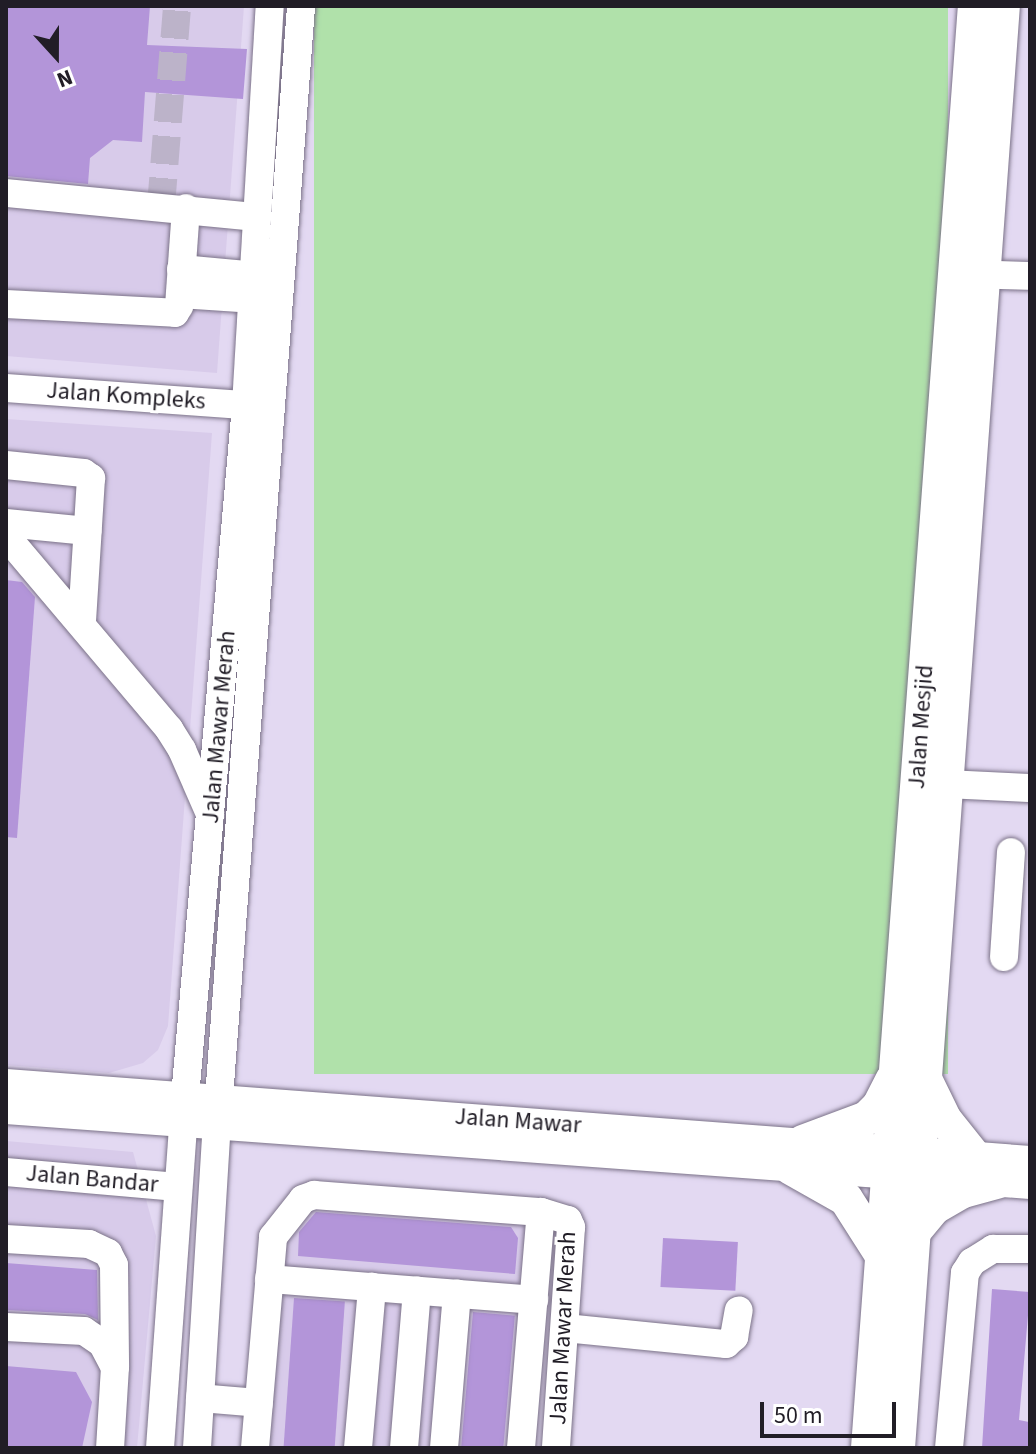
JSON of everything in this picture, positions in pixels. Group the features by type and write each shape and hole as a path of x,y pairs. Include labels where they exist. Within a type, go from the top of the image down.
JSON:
{"main road":[{"name":"Jalan Mesjid","path":"868,1448 881,1254 924,1077 945,784 969,274 975,6"},
{"name":"Jalan Mesjid","path":"898,1448 912,1234 902,1163 896,1056 969,274 1003,6"},
{"path":"881,1254 846,1199 797,1155 867,1118 879,1106 892,1084 896,1056"},
{"path":"924,1077 945,1120 973,1155"},
{"path":"912,1234 935,1207 963,1191 1013,1184"}],"street":[{"name":"Jalan Mawar Merah","path":"197,1448 266,288 256,217 270,6"},
{"name":"Jalan Mawar Merah","path":"160,1448 177,1187 212,819 246,405 266,288 301,6"},
{"path":"6,193 256,217"},
{"path":"6,304 170,314 178,310 186,208"},
{"path":"969,274 1030,276"},
{"path":"180,282 266,288"},
{"name":"Jalan Kompleks","path":"6,388 246,405"},
{"path":"6,465 88,475 92,482 82,623"},
{"path":"6,523 88,531"},
{"path":"6,536 169,729 187,760 212,819"},
{"path":"169,729 197,732 220,712"},
{"path":"945,784 1030,788"},
{"path":"1004,957 1011,852"},
{"name":"Jalan Mawar","path":"6,1083 184,1109 902,1163 1013,1184"},
{"name":"Jalan Mawar","path":"6,1110 184,1109"},
{"name":"Jalan Mawar","path":"902,1163 973,1155 1030,1160"},
{"name":"Jalan Bandar","path":"6,1172 177,1187"},
{"name":"Jalan Mawar Merah","path":"269,1279 274,1233 303,1199 320,1195 564,1216 571,1227 556,1448"},
{"path":"521,1448 541,1212"},
{"path":"6,1239 89,1244 108,1253 114,1265 115,1367 110,1448"},
{"path":"949,1448 965,1273 972,1262 993,1249 1030,1249"},
{"path":"255,1448 269,1279 371,1299 416,1303 457,1294 534,1300"},
{"path":"444,1448 457,1294"},
{"path":"358,1448 371,1299"},
{"path":"404,1448 416,1303"},
{"path":"565,1328 726,1344 736,1333 739,1310"},
{"path":"6,1327 84,1331 102,1343 115,1367"},
{"path":"200,1398 259,1403"}],"shaded area":[{"path":"6,6 244,6 217,373 6,356"},
{"path":"6,419 212,433 168,1026 158,1050 143,1063 109,1073 6,1065"},
{"path":"6,1141 133,1152 156,1236 137,1448 6,1448"},
{"path":"303,1193 546,1206 526,1448 250,1448 269,1232"}],"green space":[{"path":"314,6 948,6 948,1074 314,1074"}],"building":[{"path":"6,6 150,6 147,45 247,49 243,99 145,92 142,142 113,140 90,158 88,184 6,176"},
{"path":"6,580 22,582 35,597 17,838 6,837"},
{"path":"316,1212 511,1227 518,1238 515,1274 298,1256 299,1232"},
{"path":"663,1238 738,1242 735,1291 660,1287"},
{"path":"6,1263 97,1270 98,1320 85,1314 6,1310"},
{"path":"992,1289 1030,1292 1019,1420 1029,1422 1030,1448 982,1448"},
{"path":"294,1298 345,1302 335,1448 284,1448"},
{"path":"473,1312 515,1316 503,1448 461,1448"},
{"path":"6,1366 76,1372 92,1402 82,1448 6,1448"}],"tunnel":[{"path":"161,206 177,6"}]}
